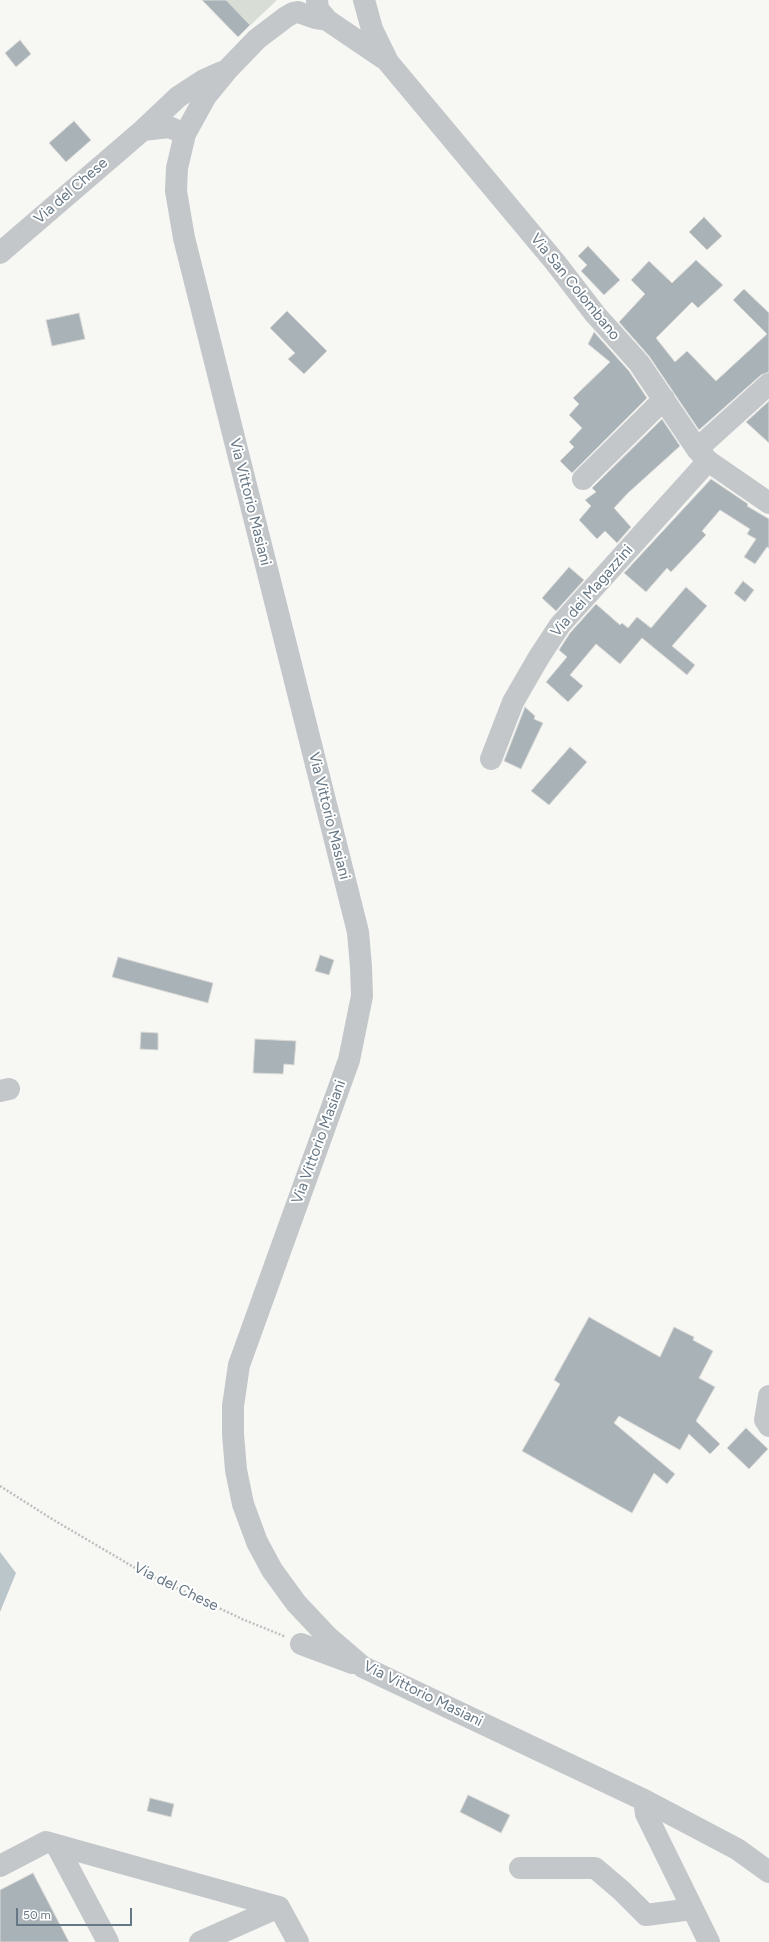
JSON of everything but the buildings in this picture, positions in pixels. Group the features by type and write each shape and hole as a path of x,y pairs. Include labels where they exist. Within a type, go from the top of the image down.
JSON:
{"street":[{"name":"Via San Colombano","path":"317,0 318,9 331,22 388,62"},
{"name":"Via San Colombano","path":"331,22 344,24 354,20 361,11 364,1"},
{"name":"Via San Colombano","path":"364,1 372,30 388,62 555,262 595,314 639,363 703,455 769,503"},
{"name":"Via del Chese","path":"185,134 206,96 228,69 257,39 275,24 304,6 315,18 331,22"},
{"name":"Via del Chese","path":"0,253 143,130 178,97 204,80 228,69"},
{"path":"178,97 191,107 195,115"},
{"path":"143,130 169,127 185,134"},
{"name":"Via Vittorio Masiani","path":"185,134 177,168 176,191 184,238 358,932 361,967 362,996 349,1060 239,1365 233,1406 233,1434 236,1470 245,1511 257,1542 272,1570 296,1603 322,1630 363,1667 644,1800 737,1848 769,1872"},
{"name":"Via dei Magazzini","path":"490,759 513,702 539,657 560,625 703,455 769,384"},
{"path":"583,479 664,399"},
{"path":"769,1396 764,1420 769,1426"},
{"path":"301,1644 363,1667"},
{"path":"644,1800 646,1814 709,1942"},
{"path":"0,1866 46,1842 279,1907 298,1942"},
{"path":"724,1842 769,1860"},
{"path":"57,1846 108,1942"},
{"path":"520,1868 595,1868 622,1891 646,1915 692,1909"},
{"path":"200,1942 279,1907"}],"path":[{"name":"Via del Chese","path":"0,1486 52,1520 137,1569 242,1619 301,1644"}],"shaded area":[{"path":"202,0 277,0 238,37"},
{"path":"0,1552 16,1573 0,1612"}]}
